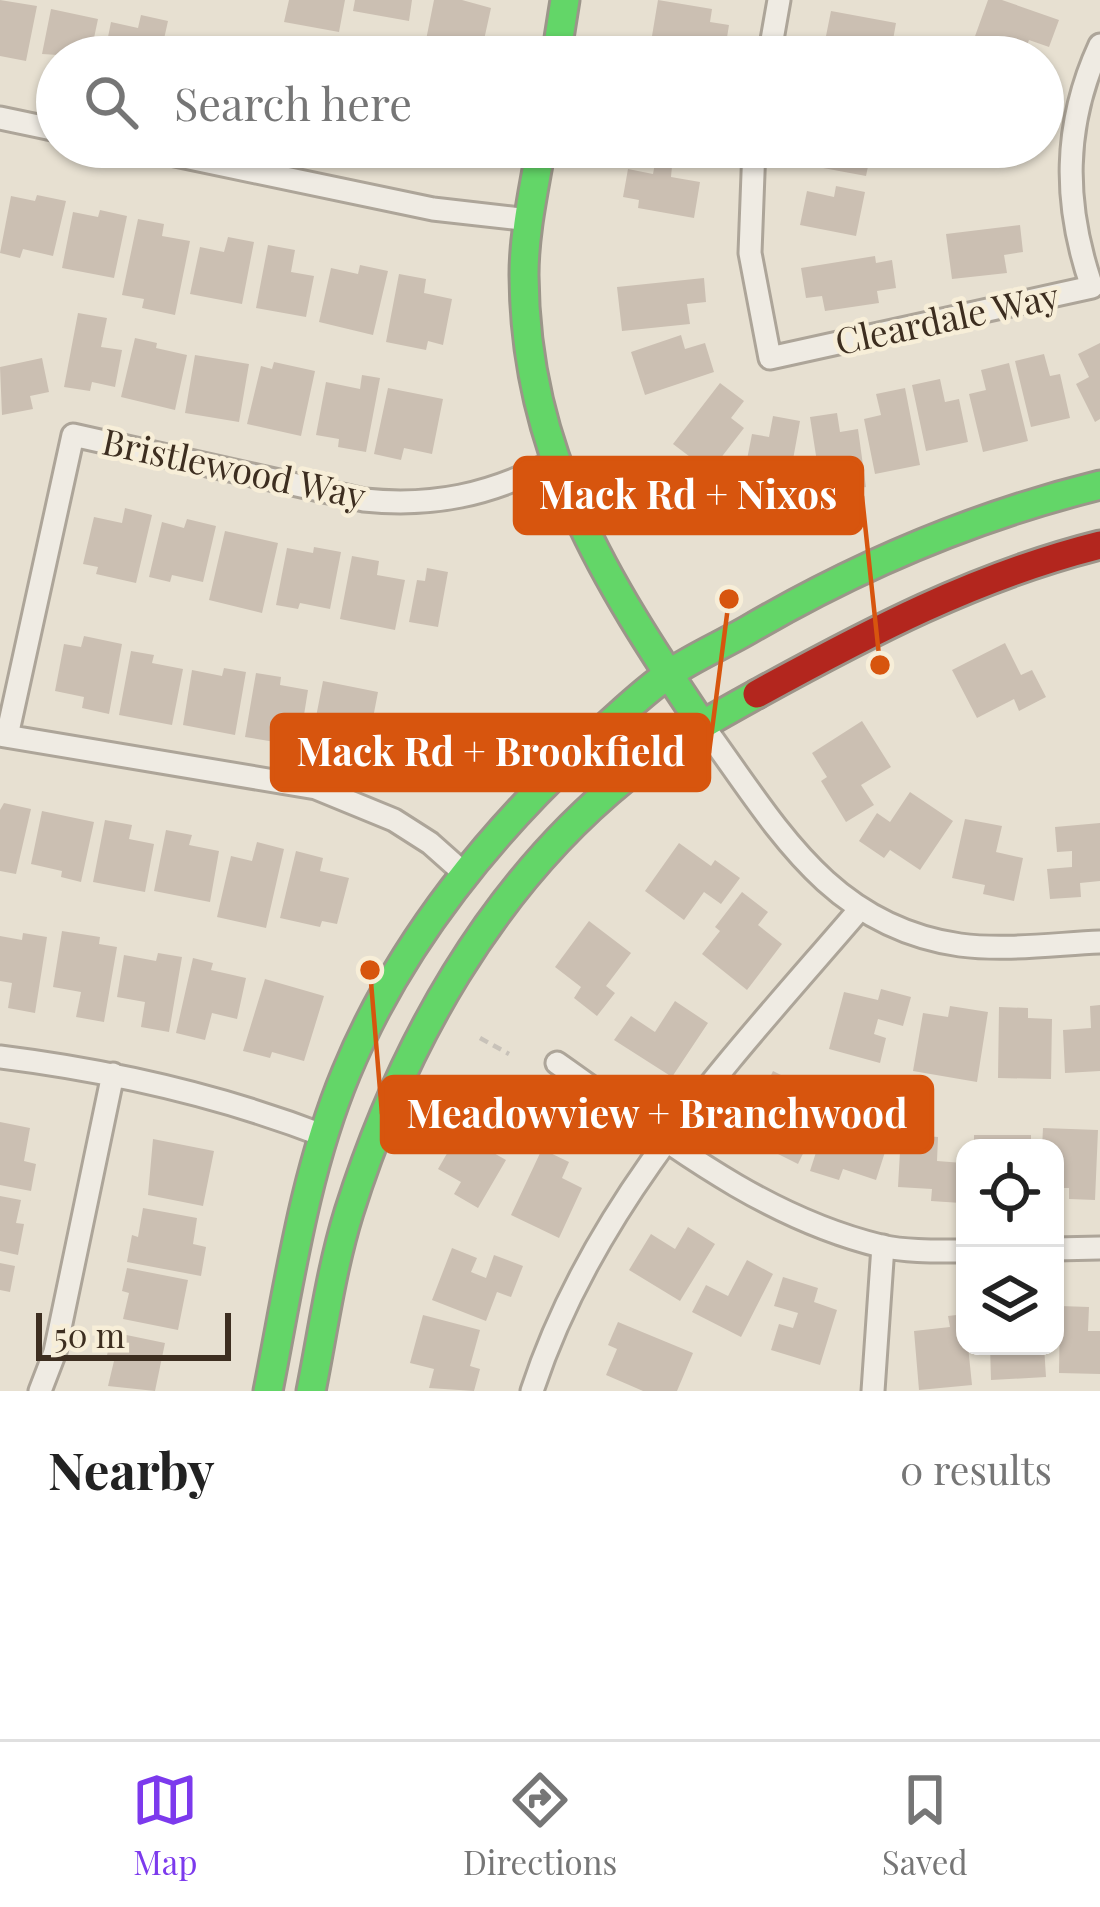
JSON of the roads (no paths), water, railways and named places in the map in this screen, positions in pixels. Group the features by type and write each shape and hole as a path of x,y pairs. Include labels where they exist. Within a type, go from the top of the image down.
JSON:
{"main road":[{"path":"559,36 565,0"},
{"path":"538,168 524,270 526,335 535,400 551,463 630,621 701,723"},
{"path":"268,1391 308,1198 345,1074 387,992 466,875 541,788 668,675 885,555 1023,504 1100,484"},
{"path":"310,1391 348,1218 396,1079 429,1018 502,908 556,845 621,781 701,723 914,607 977,581 1100,545"}],"street":[{"path":"773,36 779,0"},
{"name":"Cleardale Way","path":"753,168 750,253 770,358 1092,287 1071,207 1069,162 1079,102 1100,45"},
{"path":"0,118 36,126"},
{"path":"237,168 433,209 530,220"},
{"name":"Bristlewood Way","path":"3,735 74,435 364,500 397,503 472,496 551,463"},
{"path":"701,723 801,860 859,910 922,938 964,946 1100,942"},
{"path":"3,735 316,788 394,820 466,875"},
{"path":"532,1391 583,1273 612,1218 665,1138 859,910"},
{"path":"0,1057 113,1074 246,1106 325,1136"},
{"path":"557,1063 731,1185 781,1210 883,1246 956,1250"},
{"path":"40,1391 55,1352 113,1074"},
{"path":"873,1391 883,1246"},
{"path":"1064,1249 1100,1248"}],"place":[{"name":"Mack Rd + Brookfield","path":"729,599"},
{"name":"Mack Rd + Nixos","path":"880,665"},
{"name":"Meadowview + Branchwood","path":"370,970"}]}
